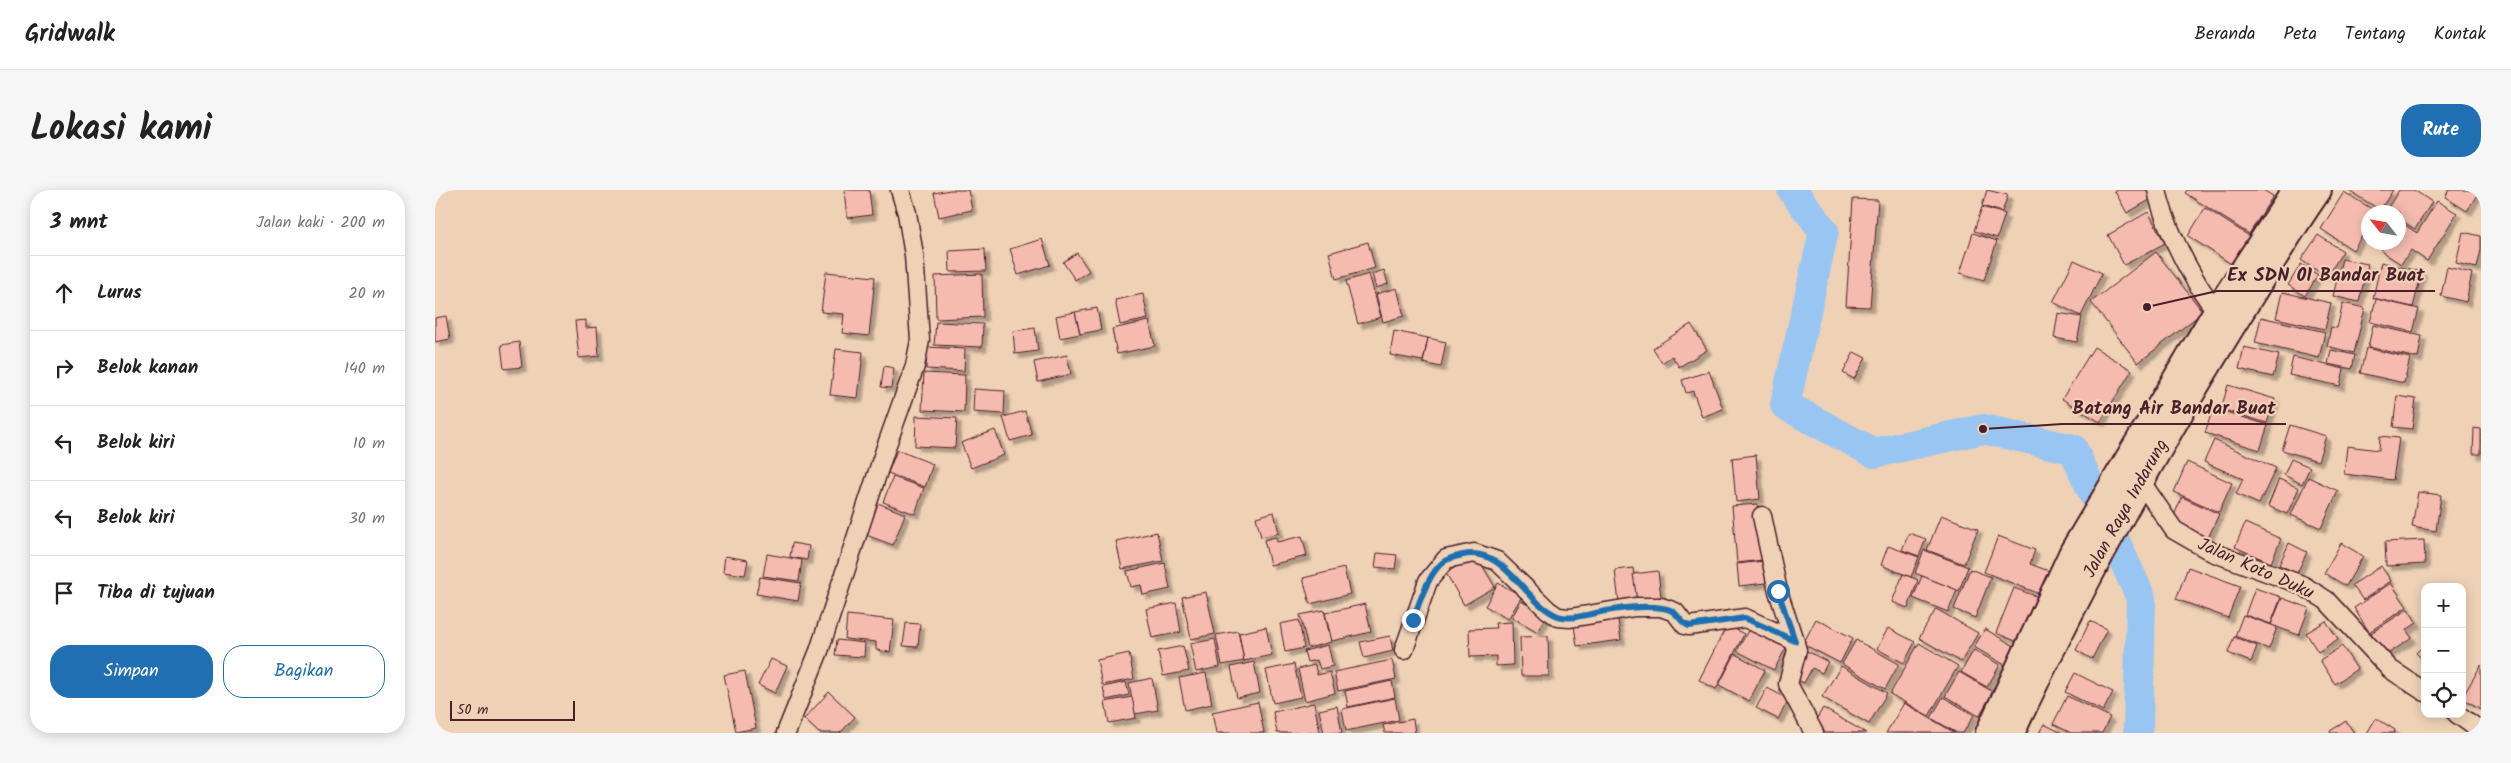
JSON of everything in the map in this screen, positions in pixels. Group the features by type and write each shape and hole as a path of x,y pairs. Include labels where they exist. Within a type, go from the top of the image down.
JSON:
{"highway":[{"name":"Jalan Raya Indarung","path":"2011,733 2131,481 2296,190"},
{"name":"Jalan Raya Indarung","path":"2224,318 2318,190"},
{"name":"Jalan Raya Indarung","path":"1989,733 2073,552 2131,481"}],"street":[{"path":"786,733 819,652 885,450 915,366 920,340 914,255 907,213 900,190"},
{"path":"2157,190 2165,221 2196,283 2224,318"},
{"name":"Jalan Koto Duku","path":"2131,481 2174,530 2212,552 2302,585 2326,600 2390,669 2421,689"},
{"path":"1762,516 1778,591 1795,641 1796,658 1788,684 1814,733"},
{"path":"1404,650 1427,581 1447,559 1474,553 1497,561 1540,603 1558,616 1570,618 1635,607 1661,607 1675,612 1685,625 1745,618 1795,641"},
{"path":"2463,718 2481,731"}],"building":[{"path":"844,190 869,190 872,215 847,218"},
{"path":"950,190 968,190 972,210 939,217 934,193"},
{"path":"1987,190 2008,195 2002,212 1982,206"},
{"path":"2114,190 2151,190 2155,197 2127,213"},
{"path":"2187,190 2263,190 2273,196 2249,234 2185,193"},
{"path":"2348,190 2393,190 2383,205 2372,205"},
{"path":"2399,190 2414,190 2432,202 2415,229 2406,223 2406,205 2390,205"},
{"path":"2449,190 2480,190 2467,211 2445,197"},
{"path":"2344,192 2365,205 2361,205 2361,238 2353,250 2321,229"},
{"path":"1853,199 1878,200 1870,307 1846,306"},
{"path":"2437,201 2457,213 2427,261 2411,250 2401,264 2381,251 2406,250 2406,226 2417,233"},
{"path":"1982,207 2005,214 1997,238 1974,231"},
{"path":"2205,208 2254,239 2236,267 2188,236"},
{"path":"2148,212 2165,243 2124,265 2108,235"},
{"path":"2463,232 2481,236 2481,250 2477,268 2456,263"},
{"path":"1973,233 1997,241 1984,280 1960,273"},
{"path":"2318,235 2343,251 2327,277 2301,260"},
{"path":"1042,239 1050,265 1018,275 1010,249"},
{"path":"1368,242 1375,268 1336,279 1329,253"},
{"path":"985,249 986,271 950,272 949,251"},
{"path":"2156,252 2203,312 2138,363 2091,302"},
{"path":"1077,253 1089,271 1075,280 1063,262"},
{"path":"2342,259 2368,264 2359,302 2333,296"},
{"path":"2074,260 2102,273 2081,316 2053,302"},
{"path":"2381,262 2422,272 2413,307 2373,298"},
{"path":"2301,264 2318,275 2305,296 2288,285"},
{"path":"2447,267 2472,273 2466,302 2441,296"},
{"path":"1384,270 1388,284 1376,288 1372,274"},
{"path":"826,272 875,277 869,336 842,333 844,314 821,312"},
{"path":"982,274 983,317 936,319 935,276"},
{"path":"1369,274 1381,317 1358,324 1346,281"},
{"path":"1397,288 1404,316 1383,322 1376,294"},
{"path":"2282,292 2331,303 2325,329 2276,318"},
{"path":"1143,294 1148,319 1120,325 1115,300"},
{"path":"2376,299 2419,309 2413,332 2370,322"},
{"path":"2343,303 2365,308 2354,353 2327,346 2331,327 2337,328"},
{"path":"1097,308 1101,330 1080,334 1075,312"},
{"path":"1075,312 1080,334 1060,338 1056,316"},
{"path":"2058,313 2082,317 2077,342 2054,338"},
{"path":"446,316 450,339 435,342 435,318"},
{"path":"2261,317 2325,332 2319,358 2255,343"},
{"path":"586,320 586,328 597,327 599,356 579,358 575,321"},
{"path":"1149,321 1155,346 1117,354 1112,329"},
{"path":"936,322 983,324 982,347 934,345"},
{"path":"1691,324 1707,350 1679,367 1672,356 1662,363 1653,348"},
{"path":"2373,325 2422,336 2418,358 2368,347"},
{"path":"1035,328 1038,351 1015,354 1013,331"},
{"path":"1394,331 1428,338 1423,361 1390,355"},
{"path":"1428,338 1446,342 1441,367 1423,363"},
{"path":"519,342 522,367 504,369 501,345"},
{"path":"927,347 965,349 964,371 926,369"},
{"path":"2094,347 2132,370 2100,422 2062,399"},
{"path":"2244,347 2279,355 2273,377 2239,369"},
{"path":"2366,348 2410,358 2404,383 2360,373"},
{"path":"836,349 863,352 858,398 830,395"},
{"path":"2331,350 2355,355 2352,369 2328,364"},
{"path":"1854,352 1866,358 1854,379 1843,373"},
{"path":"1067,355 1071,374 1038,382 1034,362"},
{"path":"2293,357 2344,369 2340,386 2289,375"},
{"path":"884,366 894,368 891,388 881,387"},
{"path":"1709,371 1723,409 1702,417 1693,391 1686,393 1682,380"},
{"path":"924,373 965,375 964,412 922,410"},
{"path":"2228,385 2275,399 2267,423 2221,409"},
{"path":"974,389 1005,391 1004,414 973,412"},
{"path":"2397,396 2416,399 2412,429 2393,427"},
{"path":"2213,408 2268,425 2260,450 2205,433"},
{"path":"1025,411 1032,435 1010,441 1003,417"},
{"path":"916,416 957,418 955,448 915,446"},
{"path":"2290,425 2326,436 2318,461 2282,450"},
{"path":"2474,428 2481,429 2481,454 2473,454"},
{"path":"995,430 1004,455 971,468 961,443"},
{"path":"2380,436 2399,438 2393,480 2344,474 2347,446 2379,450"},
{"path":"2214,440 2276,468 2259,504 2236,494 2243,479 2204,462"},
{"path":"897,450 933,464 925,487 888,473"},
{"path":"1756,455 1760,499 1736,502 1732,458"},
{"path":"2291,459 2310,467 2302,484 2284,475"},
{"path":"2187,462 2232,483 2219,512 2174,492"},
{"path":"893,477 924,488 915,514 883,502"},
{"path":"2308,477 2338,491 2321,528 2291,515"},
{"path":"2279,479 2299,488 2287,514 2268,506"},
{"path":"2418,492 2441,495 2436,531 2412,527"},
{"path":"2182,497 2219,514 2208,538 2171,522"},
{"path":"878,503 905,514 893,545 866,535"},
{"path":"1758,504 1763,560 1737,563 1732,506"},
{"path":"1274,512 1279,533 1261,537 1256,517"},
{"path":"1941,515 1978,529 1964,564 1927,550"},
{"path":"2245,523 2281,539 2271,563 2235,547"},
{"path":"1157,532 1163,561 1122,569 1116,541"},
{"path":"1909,533 1926,539 1919,556 1902,550"},
{"path":"1302,536 1307,556 1270,565 1264,540 1276,537 1277,542"},
{"path":"1998,536 2035,550 2030,564 2049,571 2040,594 1984,572"},
{"path":"2424,540 2425,564 2386,566 2385,542"},
{"path":"792,543 809,546 807,560 790,557"},
{"path":"2289,543 2307,552 2297,573 2279,565"},
{"path":"2341,543 2363,556 2346,586 2324,573"},
{"path":"1888,546 1919,557 1911,577 1881,565"},
{"path":"1924,550 1968,567 1959,591 1915,573"},
{"path":"1377,553 1397,555 1395,569 1375,567"},
{"path":"767,554 802,560 799,581 763,576"},
{"path":"1476,555 1495,587 1464,605 1446,573"},
{"path":"725,556 748,560 745,575 723,572"},
{"path":"1764,561 1766,583 1739,586 1737,564"},
{"path":"1165,563 1170,589 1143,595 1141,585 1131,587 1127,571"},
{"path":"2381,566 2391,581 2363,600 2352,585"},
{"path":"2188,567 2240,586 2228,618 2176,599"},
{"path":"1344,568 1350,594 1310,604 1303,578"},
{"path":"1633,568 1637,601 1619,603 1615,570"},
{"path":"1970,569 1991,577 1975,618 1954,609"},
{"path":"1658,571 1661,597 1637,601 1633,574"},
{"path":"1903,574 1918,580 1908,608 1892,602"},
{"path":"1922,576 1957,590 1948,612 1913,598"},
{"path":"760,577 801,583 798,601 756,594"},
{"path":"1498,583 1522,596 1508,619 1485,606"},
{"path":"2391,583 2407,607 2369,632 2354,608"},
{"path":"2014,588 2041,598 2023,644 1996,633"},
{"path":"2255,588 2281,597 2271,624 2245,615"},
{"path":"1206,592 1215,634 1191,639 1182,597"},
{"path":"2282,598 2309,608 2299,635 2271,625"},
{"path":"1521,601 1547,616 1538,632 1512,617"},
{"path":"1176,603 1181,632 1152,638 1146,609"},
{"path":"1365,604 1371,632 1332,641 1325,613"},
{"path":"1936,609 1978,633 1961,662 1919,638"},
{"path":"2408,609 2417,623 2406,630 2412,638 2386,655 2371,633"},
{"path":"1324,610 1331,642 1308,648 1300,615"},
{"path":"1617,614 1621,640 1577,646 1573,619"},
{"path":"847,615 894,620 890,652 876,650 876,642 845,639"},
{"path":"2243,615 2277,627 2269,649 2235,636"},
{"path":"1816,619 1853,638 1840,663 1803,644"},
{"path":"1299,620 1304,648 1285,652 1280,624"},
{"path":"2090,621 2107,629 2092,659 2076,650"},
{"path":"2326,621 2338,639 2318,652 2306,633"},
{"path":"1512,622 1513,665 1496,666 1496,656 1470,657 1469,629 1496,628 1495,623"},
{"path":"906,623 920,624 918,647 903,646"},
{"path":"1727,625 1744,634 1716,689 1699,680"},
{"path":"1751,625 1788,644 1774,670 1737,651"},
{"path":"1266,627 1272,655 1244,661 1239,633"},
{"path":"1888,628 1915,642 1904,663 1877,649"},
{"path":"1985,629 2016,647 2005,665 1974,647"},
{"path":"1238,631 1244,661 1222,665 1216,635"},
{"path":"1390,636 1393,651 1364,658 1360,642"},
{"path":"1548,636 1549,676 1521,676 1520,637"},
{"path":"2234,637 2257,646 2251,662 2228,653"},
{"path":"1215,639 1220,667 1196,672 1190,644"},
{"path":"837,640 865,643 864,657 835,655"},
{"path":"1856,640 1899,664 1885,689 1842,664"},
{"path":"1919,643 1958,666 1929,716 1890,694"},
{"path":"1328,645 1333,666 1320,669 1317,660 1307,662 1304,651"},
{"path":"1183,646 1189,671 1163,676 1158,651"},
{"path":"2342,646 2357,669 2335,684 2320,660"},
{"path":"2421,648 2421,658 2416,653"},
{"path":"1974,650 2000,665 1987,687 1961,672"},
{"path":"1807,651 1828,662 1822,673 1812,668 1804,683 1793,678"},
{"path":"1129,653 1134,679 1102,685 1097,660"},
{"path":"1735,654 1765,670 1749,701 1719,685"},
{"path":"771,659 787,666 775,693 758,685"},
{"path":"1392,660 1396,679 1338,691 1334,672"},
{"path":"1254,662 1260,693 1237,698 1231,667"},
{"path":"1294,664 1301,697 1273,703 1266,670"},
{"path":"1315,665 1317,675 1330,672 1335,693 1305,701 1298,669"},
{"path":"2481,665 2481,709 2466,700 2466,691"},
{"path":"1841,666 1887,693 1869,724 1822,697"},
{"path":"745,671 756,728 736,732 724,675"},
{"path":"1959,672 1993,692 1979,716 1945,696"},
{"path":"1206,673 1212,704 1185,710 1179,678"},
{"path":"2075,673 2113,692 2103,711 2065,692"},
{"path":"1152,678 1158,710 1135,714 1129,683"},
{"path":"1392,681 1395,697 1348,707 1345,691"},
{"path":"1126,682 1129,695 1106,700 1103,687"},
{"path":"1767,688 1789,699 1778,719 1756,708"},
{"path":"829,692 855,717 840,733 819,733 804,719"},
{"path":"2067,696 2110,717 2102,733 2071,733 2053,724"},
{"path":"1132,697 1136,718 1109,723 1105,702"},
{"path":"1943,697 1974,715 1963,733 1957,733 1931,718"},
{"path":"1395,698 1399,720 1346,731 1342,709"},
{"path":"1258,702 1264,733 1216,733 1212,712"},
{"path":"1314,703 1320,733 1277,733 1273,712"},
{"path":"1904,703 1955,733 1886,733"},
{"path":"1337,706 1342,733 1324,733 1319,710"},
{"path":"1823,708 1866,733 1826,733 1813,725"},
{"path":"2376,718 2395,730 2394,733 2367,733"},
{"path":"1413,719 1415,733 1385,733 1383,725"},
{"path":"2346,721 2354,733 2331,733 2330,731"},
{"path":"2044,724 2062,733 2039,733"}],"waterway":[{"path":"1792,190 1824,231 1785,405 1874,453 1983,429 2073,449 2141,598 2138,733"}],"place":[{"name":"Ex SDN 01 Bandar Buat","path":"2147,307"},
{"name":"Batang Air Bandar Buat","path":"1983,429"}],"route":[{"path":"1413,620 1427,581 1447,559 1474,553 1497,561 1519,584 1548,610 1558,616 1570,618 1635,607 1661,607 1678,614 1685,625 1745,618 1795,641 1778,591"}]}
